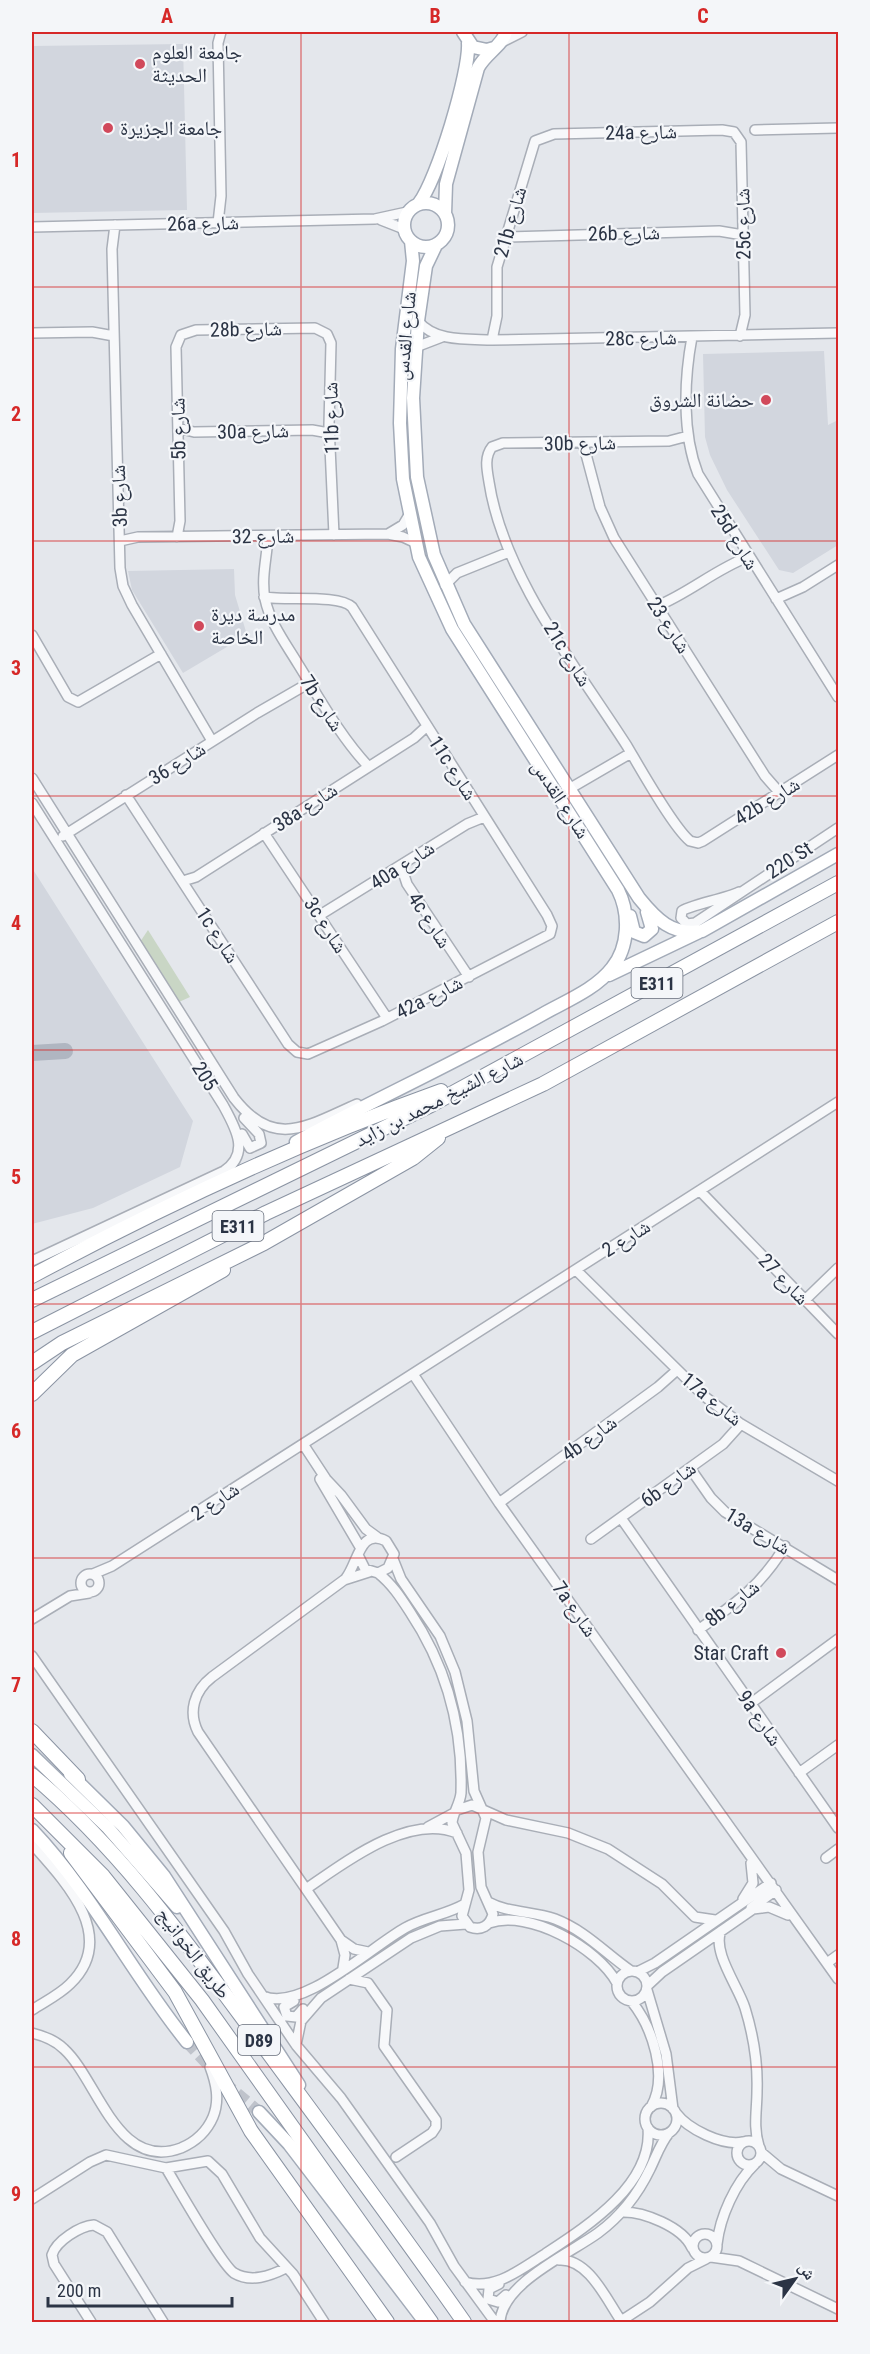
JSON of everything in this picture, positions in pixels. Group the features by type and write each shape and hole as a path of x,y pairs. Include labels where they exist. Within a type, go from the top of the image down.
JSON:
{"highway":[{"name":"شارع الشيخ محمد بن زايد","path":"32,1300 475,1081 838,883"},
{"name":"شارع الشيخ محمد بن زايد","path":"32,1332 198,1246 543,1084 838,922"},
{"path":"32,1276 80,1249 256,1168 403,1105 475,1081"},
{"path":"35,1390 59,1365 87,1346 172,1301 264,1243 413,1158 448,1129"},
{"path":"32,1363 62,1343 264,1243"},
{"path":"32,1266 80,1249"},
{"path":"32,1731 78,1779"},
{"name":"طريق الخوانيج","path":"32,1774 97,1836 146,1890 322,2125 464,2321"},
{"name":"طريق الخوانيج","path":"32,1805 103,1876 202,2000 431,2322"},
{"path":"55,1829 161,1972 201,2036 250,2131 387,2322"}],"main road":[{"path":"462,35 467,63 436,171 419,203 407,212 404,230 411,241 423,247 436,245 447,231 446,184 475,76 481,61 497,46 506,32"},
{"path":"462,35 480,50 497,46"},
{"path":"419,203 434,204 445,214"},
{"name":"شارع القدس","path":"256,1168 329,1124 495,1040 595,983 616,963 626,924 622,898 603,864 457,637 424,570 409,514 403,479 400,423 402,349 413,261 411,241"},
{"name":"شارع القدس","path":"436,245 426,266 418,321 414,422 417,477 426,530 444,585 464,624 639,898 656,918 669,927 684,932 702,931"},
{"path":"424,570 456,626 464,624"},
{"path":"595,983 641,958 702,931 838,854"},
{"path":"603,864 625,896 634,932 644,936 650,933 652,926 639,898"},
{"path":"32,1740 78,1779 123,1826 157,1868 217,1957 322,2125"},
{"path":"32,1755 135,1856 217,1957"},
{"path":"32,1830 73,1880 156,2002 187,2042"},
{"path":"259,2112 289,2144 397,2288 426,2322"}],"street":[{"path":"214,32 218,43"},
{"path":"221,32 218,43 222,223"},
{"path":"497,46 522,32"},
{"path":"755,130 838,128"},
{"name":"24a شارع","path":"543,136 722,130 737,135"},
{"name":"25c شارع","path":"737,135 741,142 745,336"},
{"name":"21b شارع","path":"497,340 496,273 531,148 535,141 543,136"},
{"name":"26a شارع","path":"32,228 375,219 407,212"},
{"name":"26a شارع","path":"375,219 404,230"},
{"name":"3b شارع","path":"111,225 123,586 159,651 214,740"},
{"name":"26b شارع","path":"509,227 529,236"},
{"name":"26b شارع","path":"506,237 743,231"},
{"name":"28c شارع","path":"418,321 427,330 444,337 497,340 838,333"},
{"name":"28b شارع","path":"179,338 188,331 196,330 315,328"},
{"name":"11b شارع","path":"315,328 324,331 331,343 329,429 338,535"},
{"path":"32,333 114,331"},
{"name":"28c شارع","path":"416,347 444,337"},
{"name":"25d شارع","path":"680,337 687,358"},
{"name":"25d شارع","path":"692,337 687,358 688,436 702,483 838,697"},
{"name":"5b شارع","path":"179,338 176,347 180,537"},
{"name":"30a شارع","path":"178,432 329,429"},
{"name":"30b شارع","path":"492,447 503,443 669,441 688,436"},
{"name":"30b شارع","path":"669,441 690,446"},
{"name":"شارع 23","path":"587,443 588,466 610,531 776,794"},
{"name":"21c شارع","path":"492,447 487,460 490,490 509,552 528,590 683,834 694,843"},
{"path":"388,534 399,529 409,514"},
{"name":"شارع 32","path":"120,537 388,534 416,543"},
{"name":"7b شارع","path":"264,536 264,597 267,609 307,681 364,768"},
{"path":"444,585 457,573 509,552"},
{"path":"660,610 746,553"},
{"path":"776,599 803,587 838,565"},
{"path":"782,608 803,587"},
{"path":"264,597 284,600"},
{"name":"11c شارع","path":"284,600 337,599 347,602 354,610 552,926"},
{"path":"267,609 284,600"},
{"path":"32,635 66,695 74,701 86,699 159,651"},
{"name":"شارع 36","path":"67,834 307,681"},
{"name":"38a شارع","path":"185,884 427,729"},
{"path":"569,789 631,753"},
{"name":"42b شارع","path":"694,843 703,841 838,755"},
{"name":"205","path":"32,778 234,1098 258,1124 284,1130 305,1126 361,1102 380,1098"},
{"name":"1c شارع","path":"128,794 288,1044 297,1052"},
{"path":"32,795 59,836 67,834"},
{"name":"205","path":"32,803 223,1105 240,1141 238,1155 232,1165 119,1222 32,1261"},
{"name":"40a شارع","path":"321,918 482,814"},
{"path":"58,820 81,824 74,845"},
{"name":"220 St","path":"740,892 712,903 687,907 682,912 681,918 687,924 695,922 838,828"},
{"name":"3c شارع","path":"266,832 385,1020"},
{"name":"4c شارع","path":"397,869 466,978"},
{"name":"42a شارع","path":"297,1052 308,1054 385,1020 543,939 550,934 552,926"},
{"path":"223,1105 238,1126 248,1147 256,1148 261,1143 261,1137 243,1116 234,1098"},
{"name":"شارع 2","path":"112,1566 837,1106"},
{"name":"شارع 27","path":"702,1190 730,1223 838,1334"},
{"name":"17a شارع","path":"579,1268 676,1371 704,1396 741,1424 838,1481"},
{"path":"805,1300 838,1268"},
{"name":"4b شارع","path":"499,1503 658,1388 676,1371"},
{"name":"7a شارع","path":"411,1375 499,1503 838,1979"},
{"name":"6b شارع","path":"591,1539 723,1444 741,1424"},
{"path":"300,1446 366,1529 390,1544 401,1579 436,1630 451,1660 467,1721 474,1791 487,1823 478,1852 481,1887 493,1914 489,1923"},
{"path":"313,1464 359,1551 361,1565 392,1586 423,1631 444,1676 453,1707 459,1750 461,1791 452,1823 466,1853 469,1890 462,1916 466,1924"},
{"name":"13a شارع","path":"690,1468 711,1498 725,1512 838,1580"},
{"name":"9a شارع","path":"621,1518 838,1828"},
{"path":"344,1580 367,1540 377,1537"},
{"name":"8b شارع","path":"698,1630 755,1588 771,1569 784,1546"},
{"path":"343,1968 345,1955 341,1940 198,1732 193,1709 197,1694 206,1682 344,1580 388,1568 393,1559"},
{"path":"89,1593 82,1588 81,1579 85,1575 112,1566"},
{"path":"32,1619 70,1596 95,1591 112,1566"},
{"path":"93,1574 99,1584"},
{"path":"750,1704 838,1639"},
{"path":"32,1656 217,1921 296,2045 341,2098 435,2230 465,2282 495,2322"},
{"path":"799,1773 838,1745"},
{"path":"306,1888 367,1849 392,1838 426,1828 466,1805 512,1822 568,1833 608,1849 662,1884 692,1914 703,1920 715,1920"},
{"name":"7a شارع","path":"714,1806 751,1863 772,1888 788,1915 817,1949"},
{"path":"483,1832 500,1824 512,1822"},
{"path":"426,1828 445,1829 457,1833"},
{"path":"32,1844 81,1906 88,1923 90,1941 87,1959 78,1976 64,1990 32,2010"},
{"path":"825,1858 838,1849"},
{"path":"735,1907 751,1888 754,1873 751,1863"},
{"path":"616,1983 622,1974 655,1963 735,1907 772,1888"},
{"path":"632,2002 640,2000 657,1975 740,1917 772,1888"},
{"path":"465,1904 414,1923 343,1968 305,1996 286,2004 285,2014 290,2018 297,2017 306,2007 411,1938 450,1924 466,1924 477,1929 489,1923 505,1920 525,1923 562,1936 594,1956 609,1970 620,1996 632,2002 645,2024 656,2055 657,2091 645,2118 648,2128 647,2143 641,2161 619,2197 589,2224 489,2289 488,2299 498,2302 525,2281 585,2242 621,2212 646,2178 676,2124 666,2054 644,1977 571,1926 537,1913 505,1908 488,1902"},
{"path":"740,1917 764,1907 779,1909 788,1915"},
{"path":"691,1937 695,1926 692,1914"},
{"path":"559,2260 574,2261 584,2268 622,2322 659,2295 684,2271 716,2252 726,2215 740,2182 755,2164 760,2150 755,2122 757,2076 750,2027 739,1990 720,1952 718,1941 721,1931"},
{"path":"341,1940 354,1949 368,1952"},
{"path":"698,1947 710,1946 720,1952"},
{"path":"828,1964 838,1955"},
{"path":"828,1964 838,1960"},
{"path":"372,1986 375,1962"},
{"path":"349,1979 363,1980 372,1986 387,2010 384,2046 437,2124 432,2133 396,2157"},
{"path":"263,1996 284,2000 314,1988"},
{"path":"296,2045 301,2021 321,1998"},
{"path":"32,2033 45,2036 66,2050 119,2130 128,2139 139,2146 165,2151 177,2149 200,2136 214,2115 217,2089 201,2036"},
{"path":"651,2106 663,2103 688,2124 722,2140 753,2141 781,2169 838,2196"},
{"path":"740,2182 738,2149 755,2122"},
{"path":"648,2128 655,2133 669,2133"},
{"path":"32,2199 90,2162 106,2155 166,2168 200,2160 214,2165 261,2238 286,2268 324,2322"},
{"path":"738,2157 743,2164 755,2164"},
{"path":"166,2168 232,2272 252,2278 263,2278 286,2268"},
{"path":"621,2212 638,2213 678,2232 698,2256 739,2262 838,2309"},
{"path":"684,2271 694,2240 726,2215"},
{"path":"91,2322 54,2264 52,2255 60,2243 93,2225 107,2232 163,2322"},
{"path":"703,2234 710,2235 717,2244"},
{"path":"584,2268 582,2255 585,2242"},
{"path":"465,2282 487,2284 519,2271"},
{"path":"500,2322 506,2301 525,2281"}],"shaded area":[{"name":"جامعة الجزيرة","path":"183,44 187,210 32,213 32,46"},
{"path":"824,351 828,425 838,420 838,545 793,573 779,570 727,490 710,455 705,437 703,354"},
{"name":"مدرسة ديرة الخاصة","path":"234,569 235,595 247,635 183,673 132,590 128,571"},
{"path":"32,868 193,1121 180,1167 93,1208 32,1224"}],"green space":[{"path":"148,930 190,997 179,1002 140,942"}],"taxiway":[{"path":"32,1053 65,1051"}],"tunnel":[{"path":"187,2042 228,2086 259,2112"}],"place":[{"name":"جامعة العلوم الحديثة","path":"140,64"},
{"name":"جامعة الجزيرة","path":"108,128"},
{"name":"حضانة الشروق","path":"766,400"},
{"name":"مدرسة ديرة الخاصة","path":"199,626"},
{"name":"Star Craft","path":"781,1653"}]}
